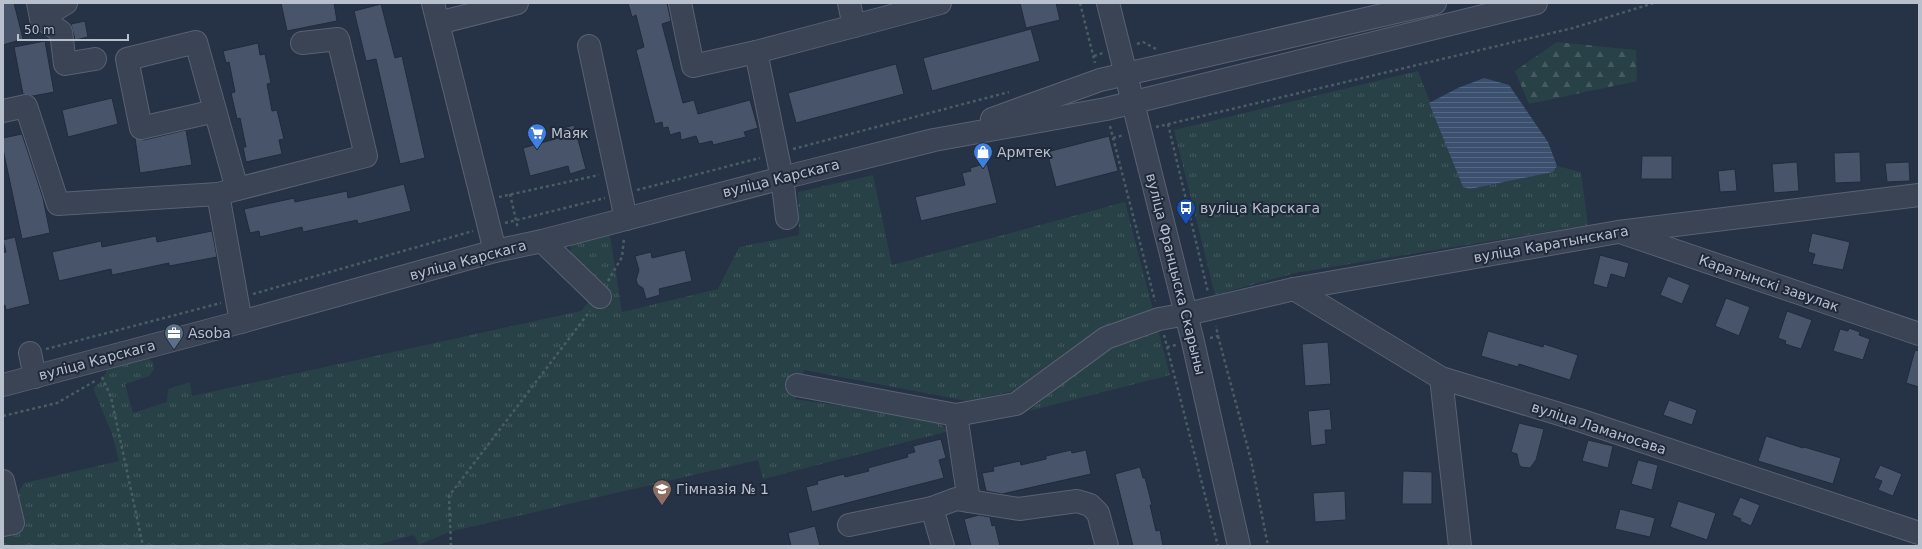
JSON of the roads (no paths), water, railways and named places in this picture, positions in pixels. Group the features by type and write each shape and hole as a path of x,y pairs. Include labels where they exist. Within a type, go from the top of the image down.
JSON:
{"street":[{"path":"39,10 66,3"},
{"path":"495,251 435,13 517,3"},
{"path":"680,3 693,66 756,52 940,3"},
{"path":"849,3 854,26"},
{"name":"вуліца Францыска Скарыны","path":"1108,3 1193,342 1240,546"},
{"name":"вуліца Карскага","path":"934,140 1100,80 1435,3"},
{"name":"вуліца Карскага","path":"3,386 241,322 495,251 542,241 934,140 1106,109 1536,3"},
{"path":"39,10 62,32 65,64 95,59"},
{"path":"3,111 26,106 58,204 228,191 366,156 338,39 302,43"},
{"path":"215,111 141,128 126,59 196,42 228,191 237,299 241,322"},
{"path":"589,46 626,219"},
{"path":"756,52 782,178 787,218"},
{"name":"вуліца Каратынскага","path":"956,415 1016,404 1106,338 1160,319 1294,288 1618,232 1919,195"},
{"name":"Каратынскі завулак","path":"1618,232 1919,334"},
{"path":"542,241 600,296"},
{"name":"вуліца Ламаносава","path":"1294,288 1441,378 1579,420 1919,533"},
{"path":"30,353 35,377"},
{"path":"1441,378 1460,546"},
{"path":"798,386 956,415 969,501"},
{"path":"3,481 13,523 3,525"},
{"path":"849,525 932,508 956,499 1019,509 1077,501 1090,505 1098,513 1107,546"},
{"path":"932,508 943,546"}],"water":[{"path":"1484,78 1509,85 1548,142 1557,166 1553,172 1470,189 1463,187 1429,103 1458,88"}],"place":[{"name":"Маяк","path":"537,150"},
{"name":"Армтек","path":"983,169"},
{"name":"вуліца Карскага","path":"1186,225"},
{"name":"Asoba","path":"174,350"},
{"name":"Гімназія № 1","path":"662,506"}]}
